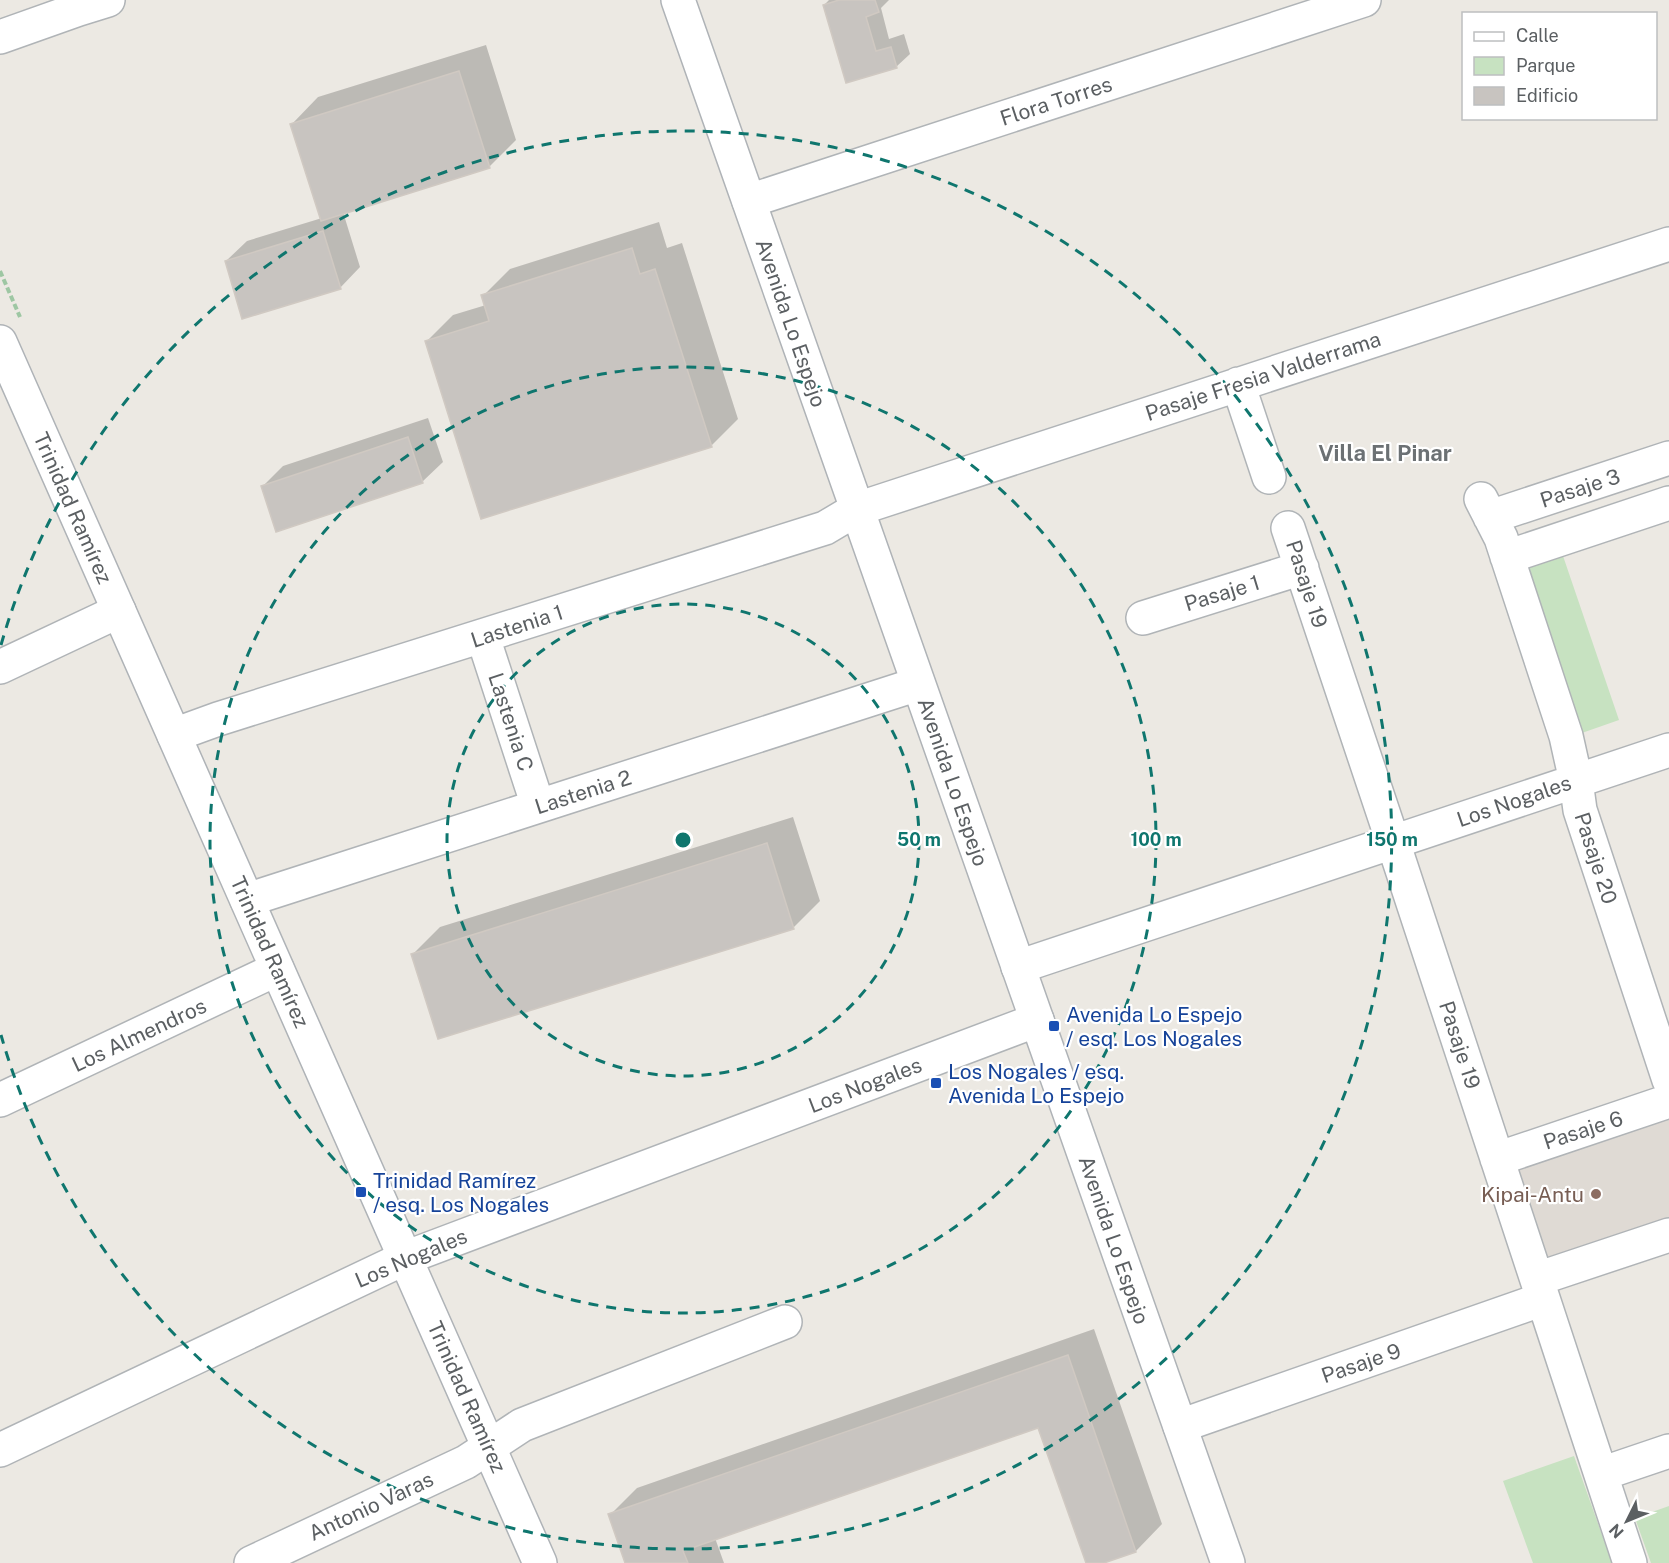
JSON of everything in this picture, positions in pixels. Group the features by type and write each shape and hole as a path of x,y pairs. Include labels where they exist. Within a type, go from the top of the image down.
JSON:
{"street":[{"path":"0,37 108,0"},
{"name":"Avenida Lo Espejo","path":"678,0 1228,1563"},
{"name":"Flora Torres","path":"749,201 1364,0"},
{"name":"Pasaje Fresia Valderrama","path":"856,508 1669,244"},
{"name":"Trinidad Ramírez","path":"0,342 540,1563"},
{"path":"1238,384 1269,477"},
{"name":"Pasaje 3","path":"1486,508 1669,458"},
{"name":"Pasaje 3","path":"1507,557 1669,504"},
{"name":"Lastenia 1","path":"174,735 218,719 825,528 856,508"},
{"name":"Pasaje 20","path":"1486,508 1497,529 1507,557 1566,736 1580,810 1669,1080"},
{"name":"Pasaje 19","path":"1288,528 1630,1563"},
{"name":"Pasaje 1","path":"1143,618 1302,568"},
{"path":"0,667 119,611"},
{"name":"Lastenia C","path":"483,637 538,806"},
{"name":"Lastenia 2","path":"247,900 918,684"},
{"name":"Los Nogales","path":"1018,967 1669,750"},
{"name":"Los Almendros","path":"0,1100 278,969"},
{"name":"Los Nogales","path":"0,1450 405,1258 1037,1020"},
{"name":"Pasaje 6","path":"1497,1159 1669,1101"},
{"name":"Pasaje 9","path":"1180,1426 1540,1289 1669,1235"},
{"name":"Antonio Varas","path":"251,1563 465,1461 522,1425 785,1322"},
{"path":"1601,1474 1669,1451"}],"shaded area":[{"name":"Kipai-Antu","path":"1669,1117 1669,1222 1544,1263 1513,1166"}],"green space":[{"path":"1562,553 1619,720 1579,734 1521,566"},
{"path":"1574,1456 1612,1563 1533,1563 1503,1481"},
{"path":"1669,1506 1669,1563 1651,1563 1635,1518"}],"building":[{"path":"839,0 875,0 879,12 866,17 876,51 891,47 897,68 846,83 823,5"},
{"path":"459,71 490,168 321,221 290,124"},
{"path":"323,231 341,289 242,319 225,261"},
{"path":"632,248 640,274 655,269 712,447 481,519 425,341 489,321 481,295"},
{"path":"408,437 423,483 276,532 261,486"},
{"path":"767,843 794,929 438,1039 411,954"},
{"path":"1068,1355 1136,1552 1104,1563 1086,1563 1038,1428 683,1551 688,1563 625,1563 608,1514"}],"place":[{"name":"Avenida Lo Espejo / esq. Los Nogales","path":"1054,1026"},
{"name":"Los Nogales / esq. Avenida Lo Espejo","path":"936,1083"},
{"name":"Trinidad Ramírez / esq. Los Nogales","path":"361,1192"},
{"name":"Kipai-Antu","path":"1596,1194"}],"district":[{"name":"Villa El Pinar","path":"1385,453"}]}
